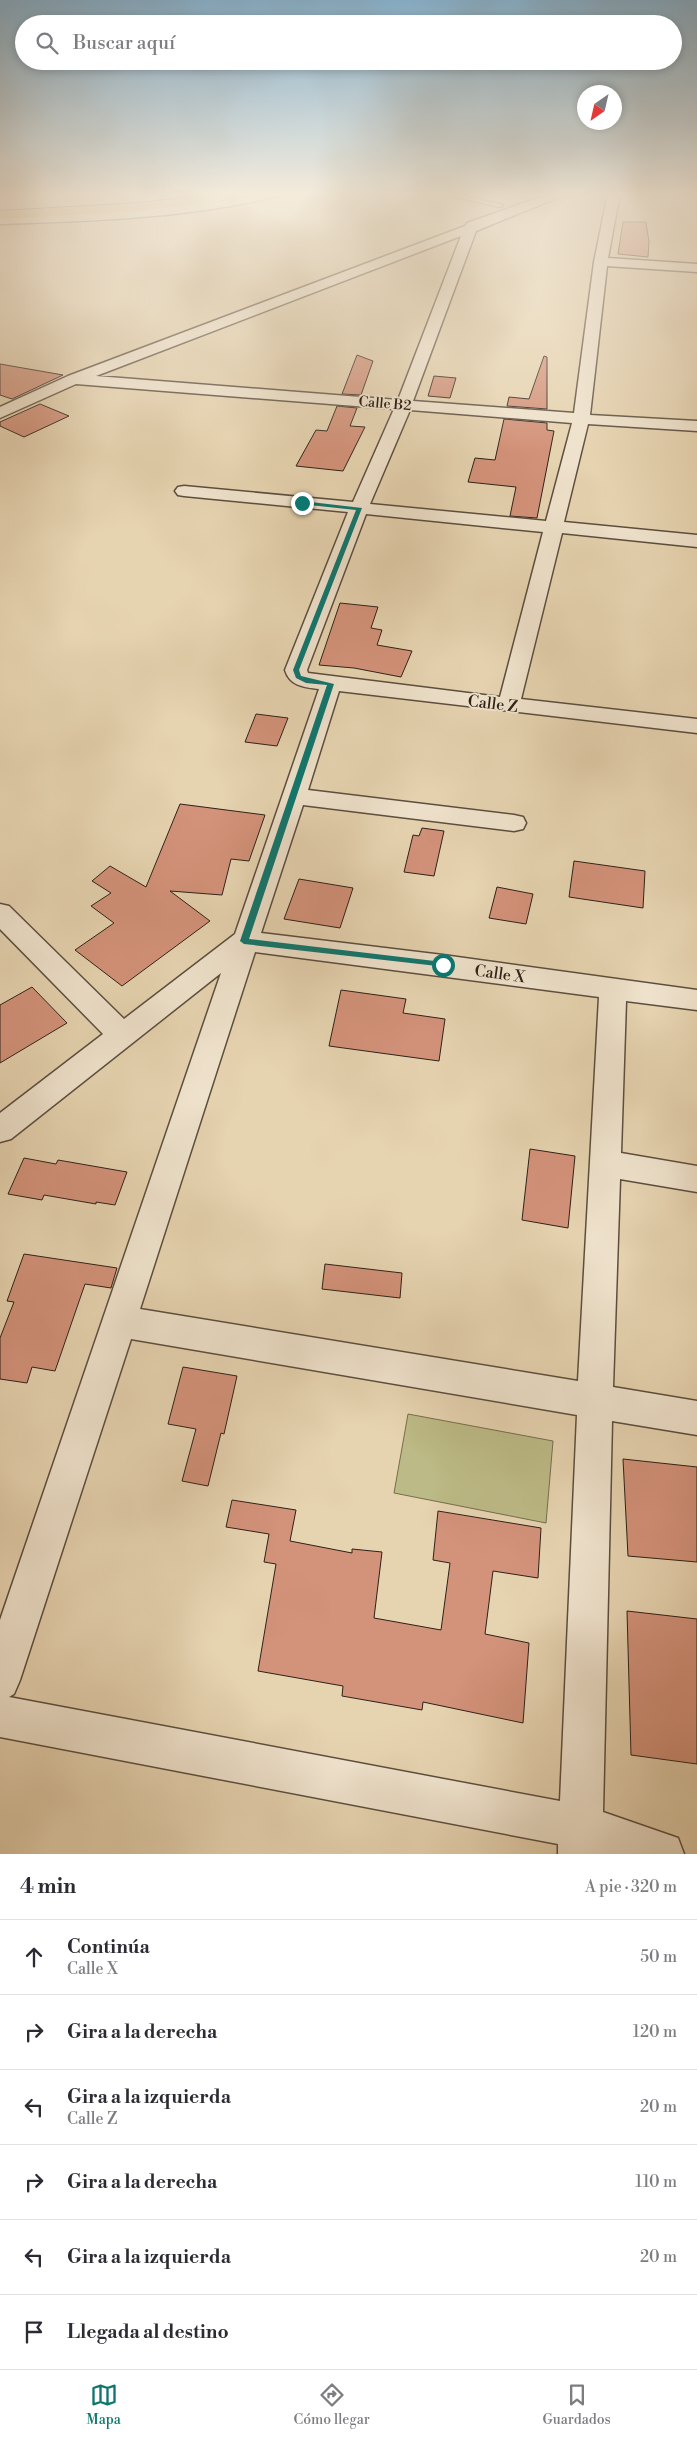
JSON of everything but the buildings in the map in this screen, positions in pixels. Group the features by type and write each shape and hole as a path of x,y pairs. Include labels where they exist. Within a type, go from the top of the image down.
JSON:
{"street":[{"path":"0,413 74,379 332,280"},
{"path":"359,508 404,405 451,280"},
{"path":"509,704 581,419 599,280"},
{"name":"Calle B2","path":"74,379 581,419 697,426"},
{"path":"184,491 697,541"},
{"name":"Calle Z","path":"359,508 296,670 298,677 306,681 697,726"},
{"path":"0,1680 244,941 331,684"},
{"path":"293,796 514,823"},
{"path":"0,913 122,1035"},
{"path":"0,1130 244,941"},
{"name":"Calle X","path":"244,941 443,965 697,1000"},
{"path":"581,1841 595,1400 613,989"},
{"path":"606,1164 697,1179"},
{"path":"120,1321 697,1418"},
{"path":"0,1716 581,1841 662,1854"}],"shaded area":[{"path":"408,1414 553,1441 546,1523 394,1493"}],"route":[{"path":"302,503 359,508 296,670 298,677 306,681 331,684 244,941 443,965"}]}
